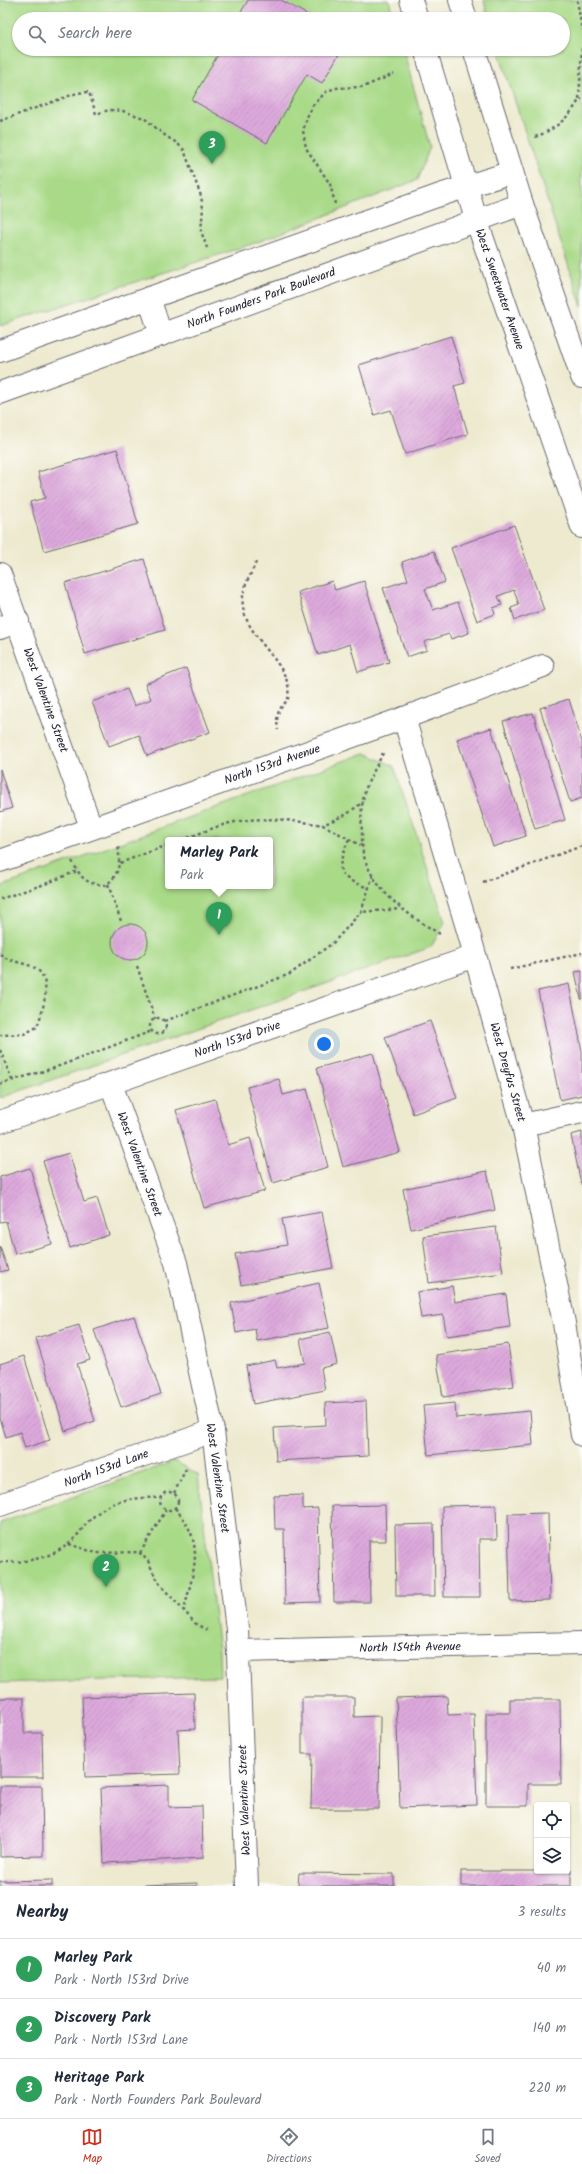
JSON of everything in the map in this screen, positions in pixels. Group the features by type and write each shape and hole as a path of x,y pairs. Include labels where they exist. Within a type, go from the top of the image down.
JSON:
{"street":[{"path":"411,0 414,12"},
{"path":"460,0 464,12"},
{"name":"West Sweetwater Avenue","path":"427,56 476,219 582,527"},
{"path":"476,56 522,204 582,377"},
{"path":"0,351 512,172"},
{"name":"North Founders Park Boulevard","path":"0,393 476,219 522,204"},
{"path":"149,298 161,335"},
{"name":"West Valentine Street","path":"0,574 9,624 91,827"},
{"name":"North 153rd Avenue","path":"0,861 91,827 404,718 544,666"},
{"name":"West Dreyfus Street","path":"404,718 475,956 523,1125 564,1323 582,1434"},
{"name":"North 153rd Drive","path":"0,1122 475,956"},
{"name":"West Valentine Street","path":"111,1084 176,1263 212,1431 239,1651 247,1886"},
{"path":"523,1125 582,1112"},
{"name":"North 153rd Lane","path":"0,1505 212,1431"},
{"name":"North 154th Avenue","path":"239,1651 582,1643"}],"path":[{"path":"577,0 582,30"},
{"path":"535,137 551,131 562,123 573,111 580,100 582,48"},
{"path":"335,204 330,184 306,148 303,131 307,117 313,105 326,92 335,88 363,87 394,74"},
{"path":"0,121 77,93 89,92 96,114 109,110 123,111 144,118 167,138 178,143 184,150 201,196 203,208 200,231 207,248"},
{"path":"256,562 243,597 244,612 254,631 280,668 288,685 288,700 280,707 276,718 278,730"},
{"path":"383,752 364,794 361,820 366,863 377,882 401,909 442,935"},
{"path":"323,825 347,814 363,801"},
{"path":"190,837 222,825 247,820 283,819 323,825 363,846"},
{"path":"349,839 340,858 342,871 349,881 369,888"},
{"path":"70,857 82,878 93,884 108,884 114,878 120,863 117,840"},
{"path":"120,863 165,846"},
{"path":"483,882 582,846"},
{"path":"0,899 77,871"},
{"path":"165,1021 290,974 333,943 362,911 373,875"},
{"path":"108,884 121,921"},
{"path":"362,911 401,909"},
{"path":"510,969 582,953"},
{"path":"0,954 4,958 36,968 42,974 46,990 37,1027 24,1034 0,1034"},
{"path":"137,966 155,1019"},
{"path":"152,1031 151,1023 155,1019 160,1018 165,1021"},
{"path":"152,1031 156,1034 162,1034 166,1027 165,1021"},
{"path":"0,1084 54,1068 152,1031"},
{"path":"0,1050 12,1080"},
{"path":"174,1493 188,1465"},
{"path":"0,1562 35,1559 69,1544 92,1517 104,1508 121,1500 139,1497 160,1498 167,1492 174,1493"},
{"path":"174,1493 178,1500 175,1508"},
{"path":"160,1498 160,1504 166,1510"},
{"path":"140,1553 166,1510 175,1508"},
{"path":"175,1508 184,1519 192,1536 195,1549 196,1566 184,1611"},
{"path":"69,1544 96,1553 128,1551 140,1553 148,1560 155,1576 164,1589 196,1624 207,1630"}],"green space":[{"path":"0,0 389,0 392,12 12,12 12,56 405,56 430,147 417,180 258,242 0,326"},
{"path":"484,0 582,0 582,307 500,56 570,56 570,12 487,12"},
{"path":"365,753 394,766 445,922 431,947 0,1098 0,887"},
{"path":"175,1461 198,1475 219,1651 220,1677 0,1683 0,1523"}],"building":[{"path":"248,0 281,0 302,12 241,12"},
{"path":"217,56 338,56 322,83 307,74 267,143 192,100"},
{"path":"451,336 465,383 454,386 468,434 405,454 391,410 374,415 359,365"},
{"path":"117,449 138,524 44,551 30,502 45,498 38,472"},
{"path":"514,525 544,610 515,620 511,608 519,605 514,590 498,596 502,605 493,608 495,614 477,621 451,548"},
{"path":"434,551 445,582 425,589 433,610 458,602 469,633 451,639 449,634 424,642 427,650 407,657 383,588 408,580 402,562"},
{"path":"144,559 165,630 85,654 65,583"},
{"path":"332,581 335,590 364,581 389,662 358,672 350,644 318,655 298,592"},
{"path":"186,668 210,732 147,756 139,735 109,746 92,702 127,689 134,706 151,699 145,684"},
{"path":"569,699 582,742 582,798 570,802 540,708"},
{"path":"533,713 565,820 535,829 503,721"},
{"path":"491,728 526,836 493,847 457,739"},
{"path":"0,769 12,808 0,812"},
{"path":"134,924 143,929 147,935 147,949 143,955 134,960 126,960 117,955 113,949 112,938 117,929 123,925"},
{"path":"582,971 582,999 581,999 575,972"},
{"path":"569,984 582,1051 582,1095 560,1100 538,991"},
{"path":"430,1021 457,1098 413,1114 385,1037"},
{"path":"373,1053 400,1152 343,1167 317,1068"},
{"path":"279,1079 283,1095 307,1089 328,1167 273,1183 247,1087"},
{"path":"215,1099 228,1145 250,1138 265,1191 204,1208 176,1110"},
{"path":"582,1132 582,1184 581,1184 571,1135"},
{"path":"69,1153 84,1202 97,1198 109,1235 70,1248 43,1161"},
{"path":"30,1168 52,1244 15,1254 6,1221 0,1222 0,1177"},
{"path":"487,1171 495,1210 411,1229 403,1189"},
{"path":"322,1212 333,1268 241,1285 235,1254 287,1245 282,1219"},
{"path":"496,1227 503,1273 429,1283 423,1236"},
{"path":"0,1247 8,1270 0,1272"},
{"path":"319,1283 329,1328 257,1341 255,1329 236,1333 231,1303"},
{"path":"452,1286 455,1302 506,1294 510,1327 447,1336 443,1315 421,1318 417,1292"},
{"path":"134,1316 161,1394 121,1407 94,1330"},
{"path":"79,1325 90,1360 77,1364 95,1421 65,1431 36,1338"},
{"path":"330,1332 337,1364 321,1368 325,1390 253,1404 246,1366 275,1360 277,1368 305,1363 300,1339"},
{"path":"508,1344 514,1386 443,1397 436,1355"},
{"path":"24,1356 50,1440 25,1448 20,1432 6,1437 0,1418 0,1364"},
{"path":"366,1401 368,1456 276,1461 274,1428 326,1425 325,1403"},
{"path":"455,1403 456,1418 530,1411 533,1445 428,1455 423,1406"},
{"path":"303,1495 303,1509 318,1508 320,1602 285,1603 284,1529 275,1529 274,1496"},
{"path":"385,1505 386,1541 369,1541 370,1602 334,1602 332,1506"},
{"path":"496,1505 497,1539 479,1539 480,1597 444,1597 442,1506"},
{"path":"548,1513 550,1600 510,1601 508,1514"},
{"path":"434,1524 435,1596 396,1596 395,1525"},
{"path":"194,1693 195,1729 178,1730 180,1774 85,1777 82,1697"},
{"path":"447,1696 448,1715 474,1714 477,1805 400,1808 396,1698"},
{"path":"302,1697 354,1697 354,1717 380,1716 379,1809 311,1809 312,1754 302,1754"},
{"path":"0,1698 24,1698 24,1733 42,1733 43,1777 0,1777"},
{"path":"510,1699 560,1699 561,1784 528,1784 528,1806 486,1806 486,1713 510,1713"},
{"path":"169,1785 169,1807 202,1806 203,1858 104,1863 101,1788"},
{"path":"0,1786 42,1786 43,1856 0,1857"},
{"path":"571,1869 571,1886 461,1886 461,1871 534,1871 534,1874 570,1874"},
{"path":"299,1873 394,1874 394,1886 298,1886"},
{"path":"52,1880 52,1886 0,1886 0,1881"},
{"path":"197,1883 197,1886 144,1886 144,1885"}],"place":[{"name":"Heritage Park","path":"212,164"},
{"name":"Marley Park","path":"219,935"},
{"name":"Discovery Park","path":"106,1587"}]}
